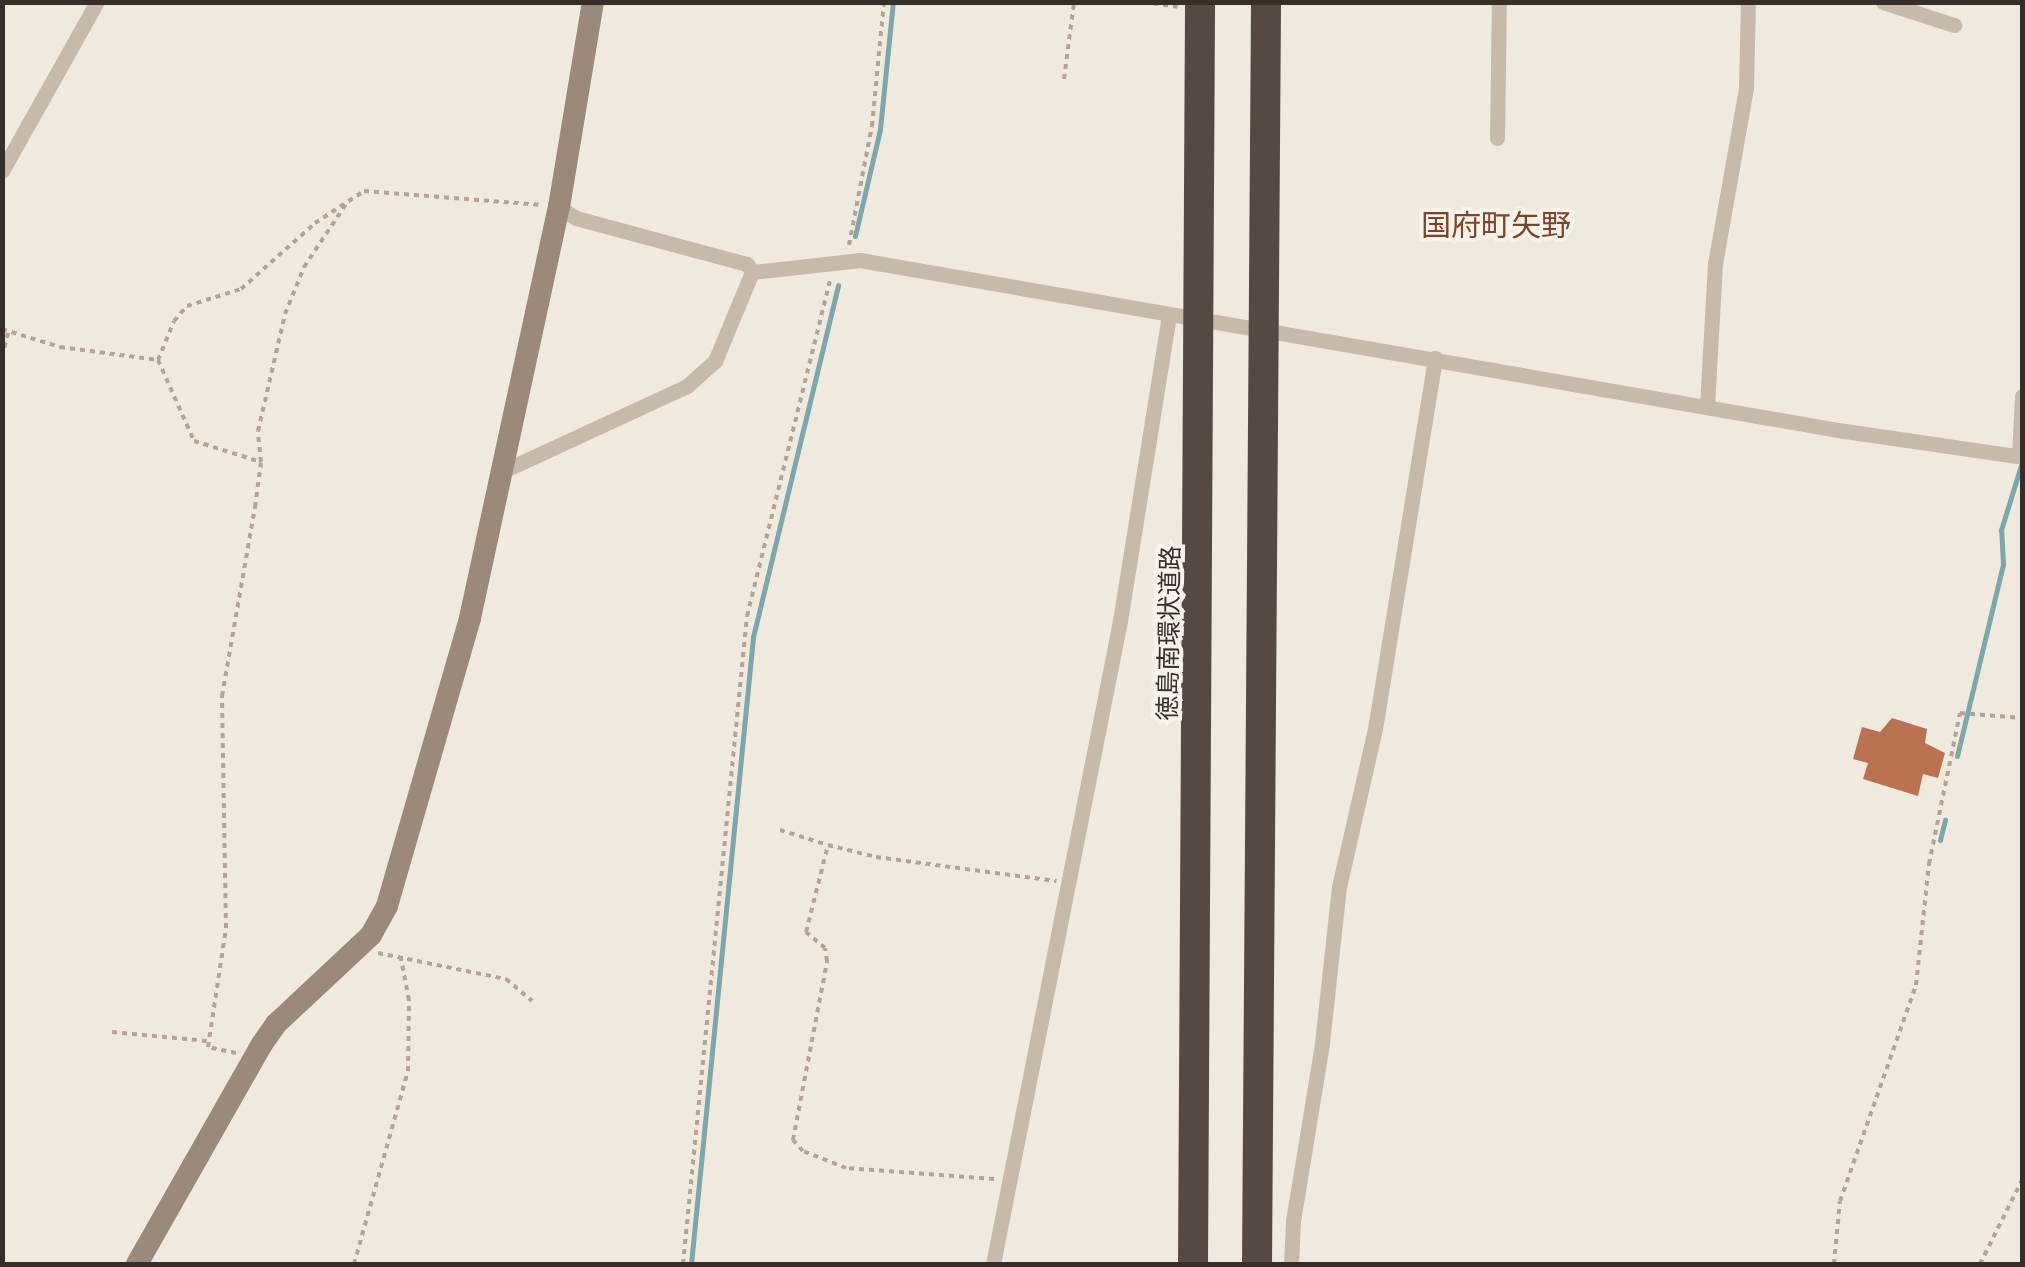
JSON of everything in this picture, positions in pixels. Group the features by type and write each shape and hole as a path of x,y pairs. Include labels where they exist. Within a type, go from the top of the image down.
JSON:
{"highway":[{"path":"1257,1264 1266,2"},
{"name":"徳島南環状道路","path":"1193,1264 1202,322 1200,6"}],"street":[{"path":"2,171 98,2"},
{"path":"137,1264 276,1024 359,948 387,906 470,618 559,207 594,2"},
{"path":"1497,138 1499,2"},
{"path":"1707,406 1716,264 1744,105 1748,2"},
{"path":"1883,2 1954,25"},
{"path":"559,207 576,218 746,264 752,272"},
{"path":"752,272 840,261 890,263 1202,322 2021,457 2022,396"},
{"path":"501,472 687,386 715,361 752,272"},
{"path":"993,1264 1120,621 1169,316"},
{"path":"1292,1264 1292,1221 1322,1043 1339,888 1375,729 1435,358"}],"path":[{"path":"683,1264 747,616 872,126 884,2"},
{"path":"1064,79 1074,2"},
{"path":"1143,2 1200,6"},
{"path":"261,462 194,441 158,360 174,321 187,306 241,289 315,223 364,191 393,190 559,207"},
{"path":"208,1041 226,928 222,696 261,462 258,431 285,314 304,267 348,200"},
{"path":"2,356 5,331 60,347 158,360"},
{"path":"1834,1264 1840,1202 1916,984 1928,864 1966,714 2022,718"},
{"path":"780,830 876,857 1066,882"},
{"path":"828,845 806,932 825,948 827,961 794,1140 802,1150 846,1168 1009,1180"},
{"path":"359,948 506,978 532,1001"},
{"path":"354,1264 408,1071 409,1000 401,958"},
{"path":"112,1032 208,1041 215,1050 255,1056"},
{"path":"1980,1264 2022,1180"}],"building":[{"path":"1892,718 1927,729 1925,743 1945,753 1938,778 1923,774 1918,796 1863,779 1868,763 1853,759 1862,727 1880,732"}],"waterway":[{"path":"855,236 880,129 893,2"},
{"path":"691,1264 753,637 838,285"},
{"path":"1957,756 2003,564 2001,530 2021,465"},
{"path":"1940,840 1945,820"}],"district":[{"name":"国府町矢野","path":"1496,225"}]}
